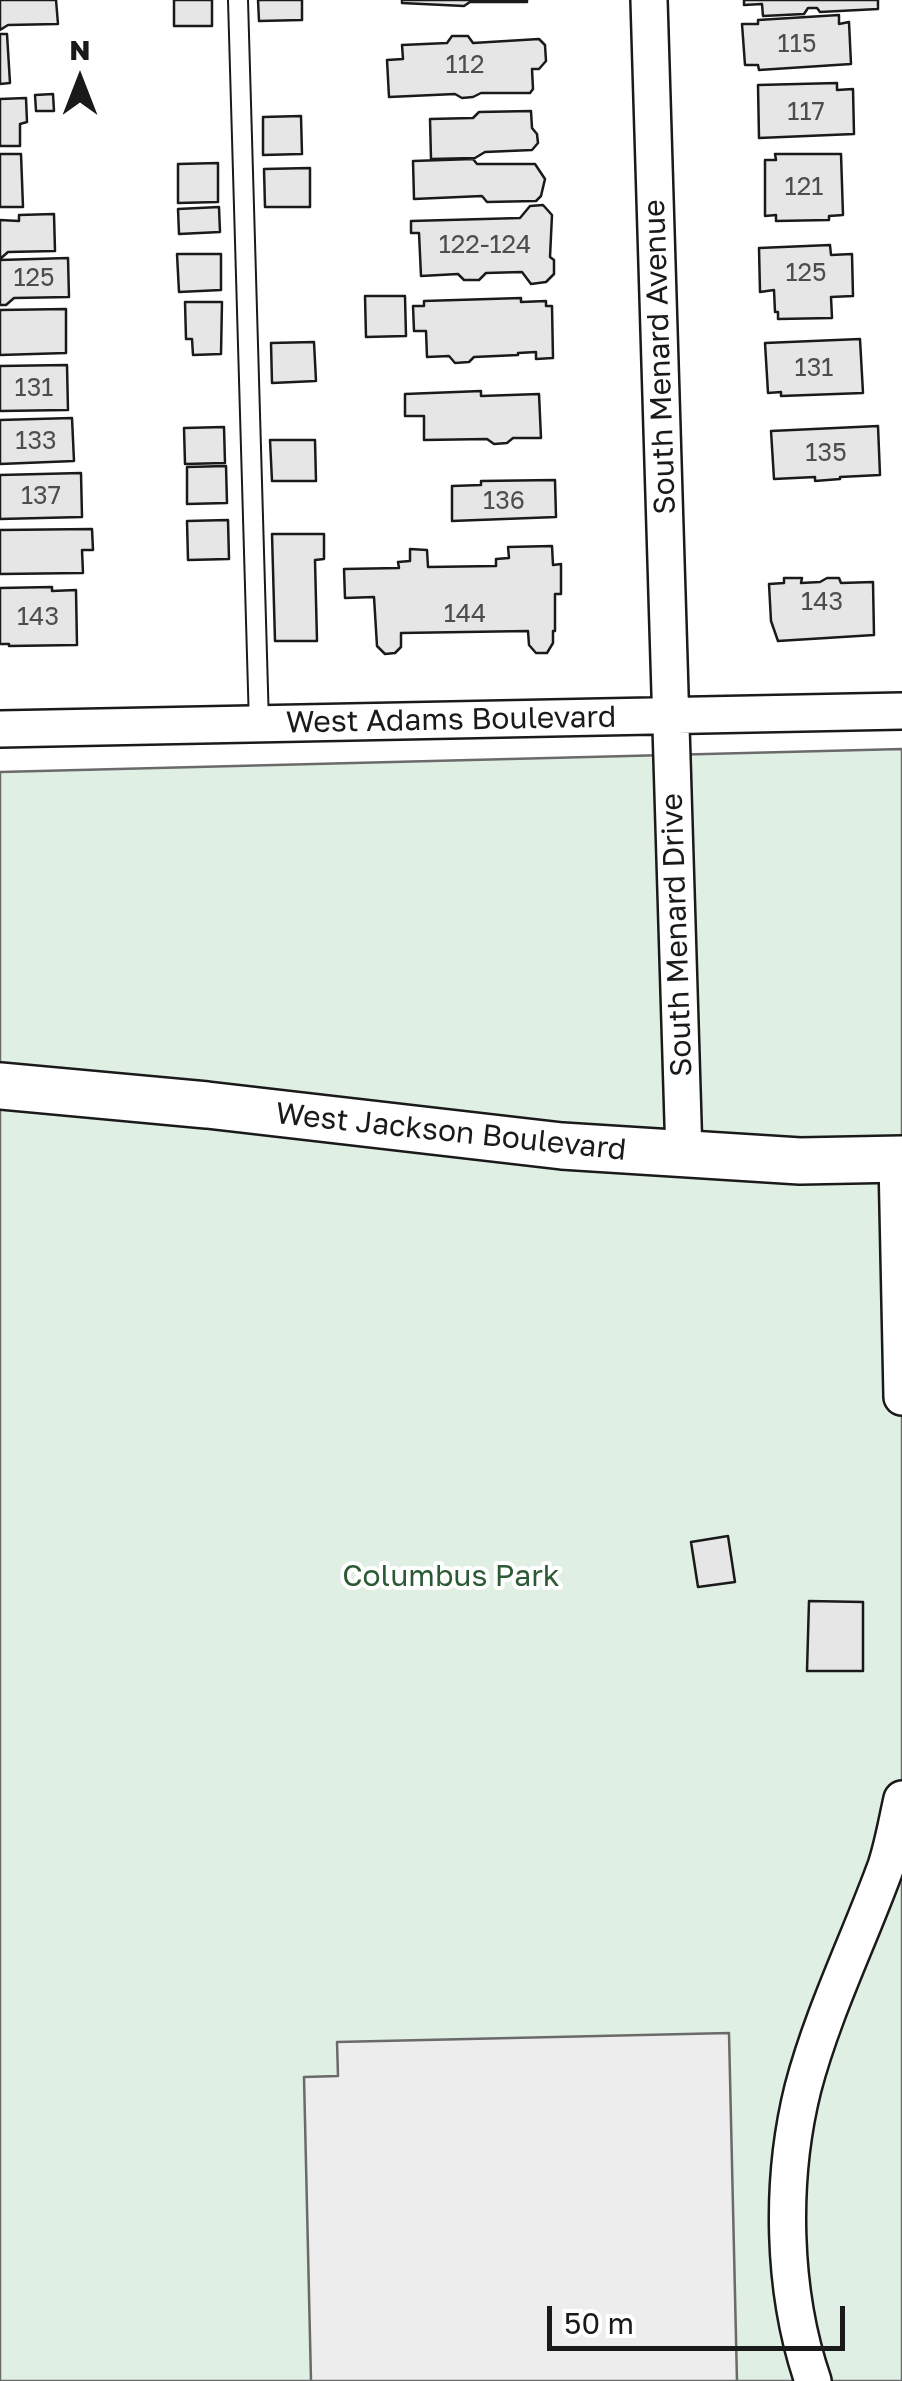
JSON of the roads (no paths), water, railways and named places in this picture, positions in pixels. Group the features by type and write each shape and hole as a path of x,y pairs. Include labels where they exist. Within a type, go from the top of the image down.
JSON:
{"street":[{"name":"South Menard Avenue","path":"650,0 671,715"},
{"name":"West Adams Boulevard","path":"0,729 902,711"},
{"name":"South Menard Drive","path":"671,715 684,1155"},
{"name":"West Jackson Boulevard","path":"0,1086 206,1105 548,1145 800,1161 900,1159"},
{"path":"900,1159 902,1397"},
{"path":"814,2381 805,2357 792,2284 788,2211 795,2124 823,2028 888,1862 902,1800"}],"lane":[{"path":"238,0 258,724"}],"park label":[{"name":"Columbus Park","path":"451,1576"}]}
